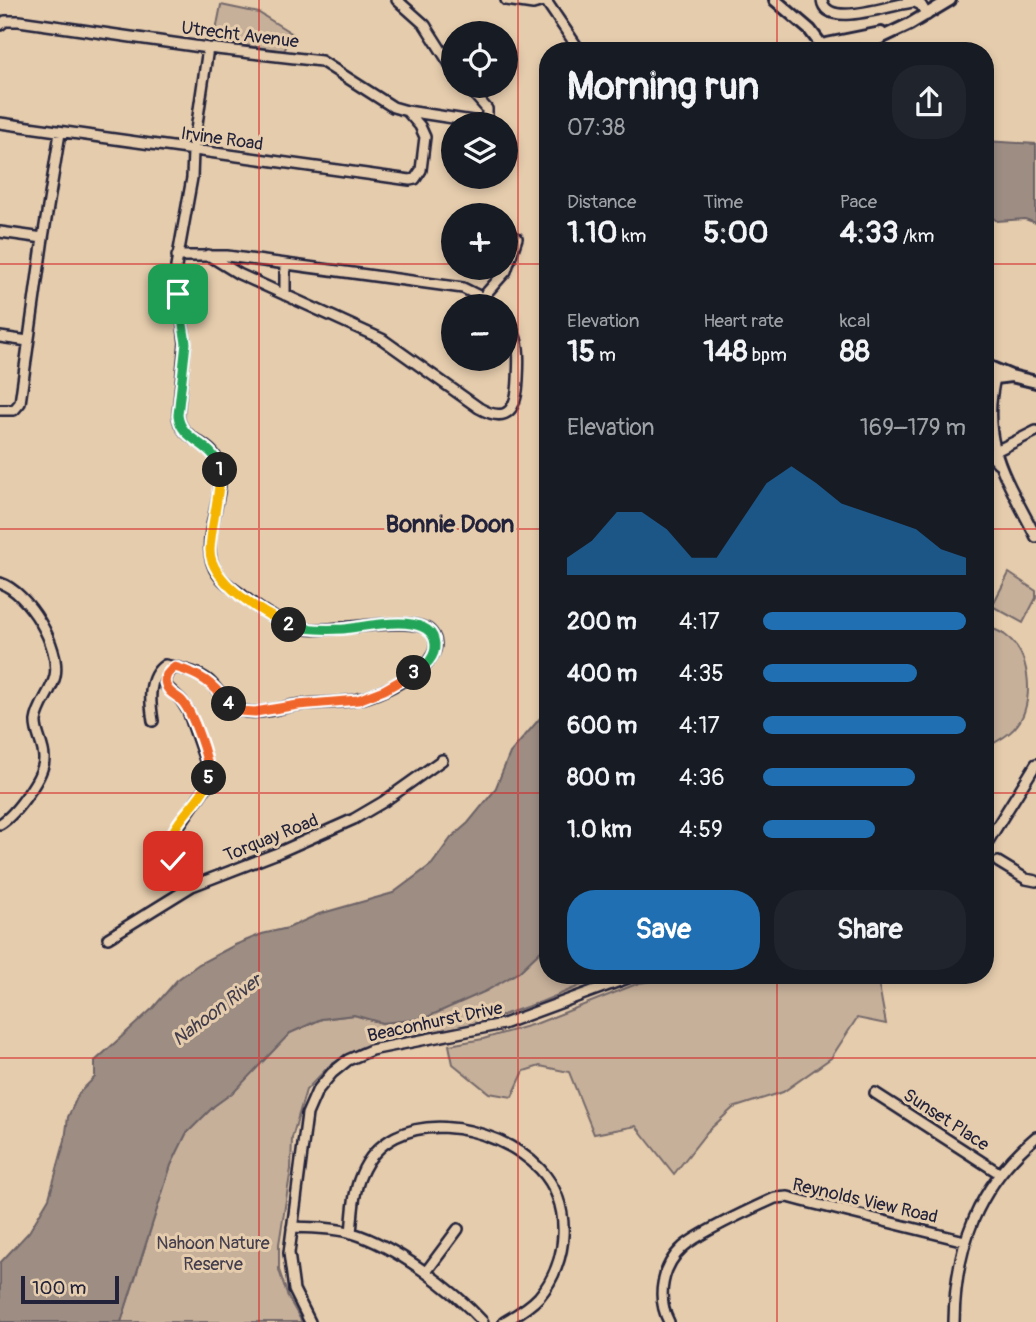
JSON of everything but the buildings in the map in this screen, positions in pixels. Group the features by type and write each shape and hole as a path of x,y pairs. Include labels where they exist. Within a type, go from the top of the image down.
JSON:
{"main road":[{"path":"775,0 791,12 818,42"},
{"path":"872,42 927,15 950,0"},
{"path":"848,42 899,29"},
{"path":"994,371 1036,382"}],"street":[{"path":"397,0 425,25 441,50"},
{"path":"506,0 529,4 546,1 574,42"},
{"path":"822,0 828,10 845,14 915,2 921,5 927,15"},
{"name":"Utrecht Avenue","path":"2,23 19,21 321,61 393,107 479,122 487,116 487,109 477,98"},
{"path":"153,721 151,697 155,675 165,665 203,677 237,709 261,712 366,698 419,670 432,657 435,647 429,630 411,624 324,630 292,626 253,605 219,576 212,562 210,553 219,481 218,462 209,449 181,429 178,415 186,343 175,275 192,178 193,151 208,48"},
{"name":"Irvine Road","path":"0,123 61,134 410,180 419,175 424,131 407,111"},
{"path":"0,410 14,410 19,407 61,134"},
{"path":"0,232 43,238"},
{"path":"177,256 208,256 285,264 463,288 474,294"},
{"path":"208,256 220,265 382,339 479,408 494,415 501,415 512,408 517,392 517,371"},
{"path":"285,264 285,295"},
{"path":"486,294 498,280"},
{"path":"0,337 28,341"},
{"path":"996,451 1036,431"},
{"path":"994,444 999,465"},
{"path":"994,459 1036,537"},
{"path":"0,583 16,592 36,617 53,648 56,670 52,688 36,720 44,762 19,807 0,824"},
{"path":"175,667 167,675 166,686 188,710 209,769 206,786 169,839 173,861 192,886"},
{"name":"Torquay Road","path":"108,939 192,886 331,831 383,803 442,760"},
{"path":"994,832 1036,764"},
{"path":"998,862 1026,879 1036,881"},
{"name":"Beaconhurst Drive","path":"310,1322 291,1280 289,1253 307,1114 322,1084 340,1066 371,1050 467,1033 516,1020 612,984"},
{"name":"Sunset Place","path":"875,1093 999,1173"},
{"path":"351,1233 354,1200 360,1176 375,1152 396,1135 423,1128 451,1128 494,1139 517,1151 542,1172 553,1189 561,1210 563,1243 556,1270 545,1288 532,1304 504,1322"},
{"path":"954,1322 965,1241 978,1209 999,1173 1036,1137"},
{"name":"Reynolds View Road","path":"669,1322 663,1308 662,1289 668,1266 678,1254 692,1241 775,1198 803,1200 965,1241"},
{"path":"292,1227 351,1233 377,1244 426,1272 483,1322"},
{"path":"426,1272 458,1229"}],"green space":[{"path":"221,5 259,13 293,34 284,51 214,41"},
{"path":"1009,573 1036,591 1036,598 1023,623 994,607"},
{"path":"994,630 1003,634 1020,652 1027,675 1024,711 1017,726 994,743"},
{"name":"Nahoon Nature Reserve","path":"539,953 539,984 584,984 482,1022 360,1048 330,1065 306,1090 292,1138 291,1169 279,1244 279,1270 288,1297 302,1322 121,1322 171,1165 186,1134 214,1106 235,1090 290,1033 322,1019 354,1015 382,1023 519,972"},
{"path":"636,984 879,984 886,1024 857,1018 831,1058 783,1092 733,1108 707,1132 674,1174 636,1126 594,1134 569,1072 540,1066 524,1071 512,1097 489,1093 453,1064 449,1045 483,1039 538,1023"}],"water":[{"path":"994,142 1036,144 1036,223 1025,219 997,221 994,219"},
{"name":"Nahoon River","path":"539,719 539,953 519,972 486,991 423,1019 382,1023 354,1015 321,1019 290,1033 235,1091 214,1106 186,1134 171,1165 121,1322 0,1322 0,1263 29,1232 49,1198 65,1140 68,1117 79,1093 95,1077 95,1061 153,1008 177,980 199,964 262,934 393,893 432,864 451,838 468,823 495,790 510,753"}],"district":[{"name":"Bonnie Doon","path":"450,524"}],"route":[{"path":"173,861 169,839 200,797 208,782 209,766 188,710 181,700 167,689 165,681 171,670 175,667 200,675 210,682 230,705 240,711 261,712 366,698 419,670 432,657 435,647 429,630 411,624 324,630 292,626 253,605 215,571 210,553 220,472 213,453 184,433 180,425 178,415 186,343 178,294"}]}
